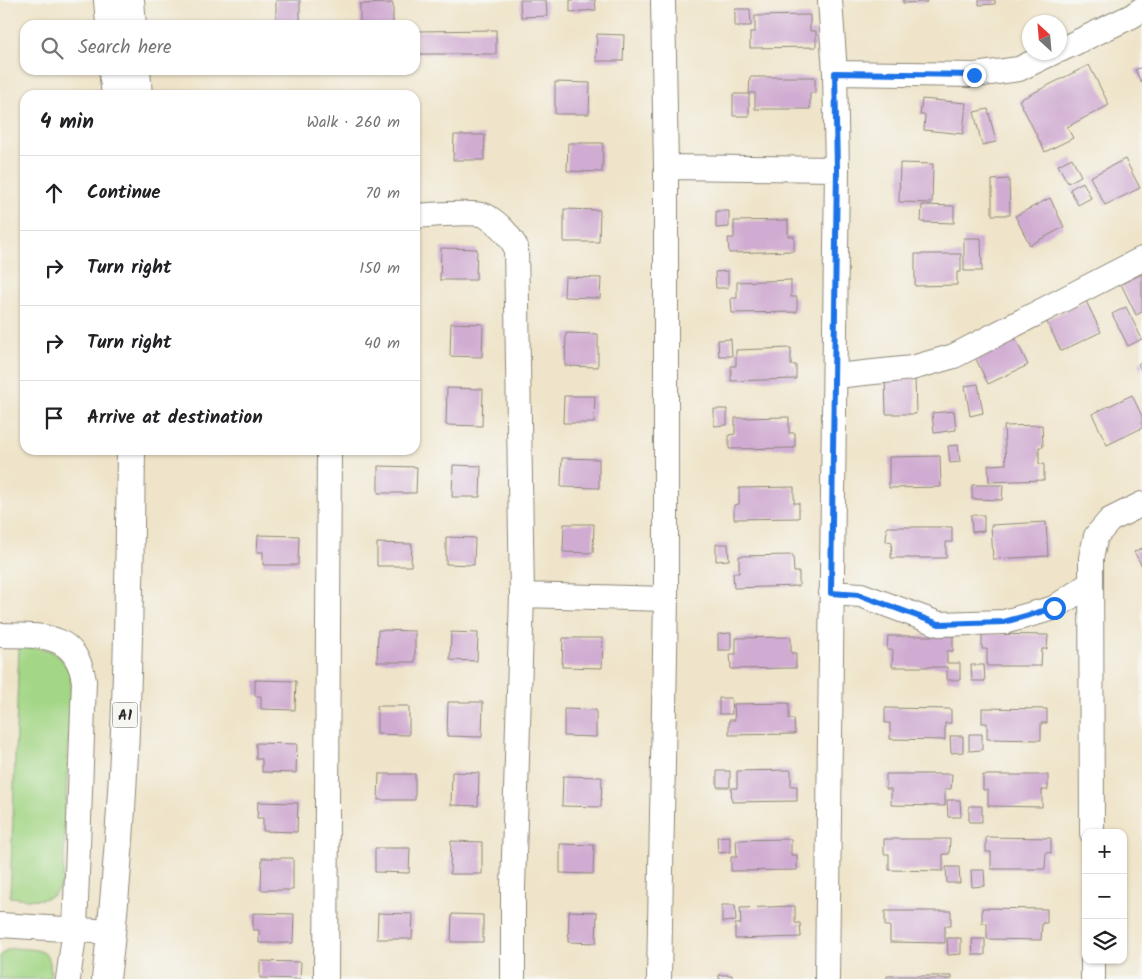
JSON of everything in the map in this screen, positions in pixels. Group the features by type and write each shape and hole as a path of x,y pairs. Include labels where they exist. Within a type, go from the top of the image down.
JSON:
{"highway":[{"path":"108,0 110,20"},
{"path":"130,0 132,20"},
{"path":"114,75 115,90"},
{"path":"136,75 138,90"},
{"name":"A1","path":"106,979 112,932 122,786 130,455"}],"street":[{"path":"659,979 666,599 666,167 663,0"},
{"path":"827,979 831,593 836,376 837,169 835,73 830,0"},
{"path":"1067,47 1132,16 1142,9"},
{"path":"835,73 974,75 1019,69 1038,60"},
{"path":"666,167 837,169"},
{"path":"420,216 484,215 506,230 516,247 522,595 513,888 513,979"},
{"path":"836,376 912,368 954,356 1142,259"},
{"path":"326,979 329,455"},
{"path":"1092,829 1091,558 1096,536 1110,520 1142,504"},
{"path":"831,593 860,595 939,624 1004,622 1054,608 1091,583"},
{"path":"522,595 666,599"},
{"path":"0,635 52,638 72,650 83,670 75,929 68,979"},
{"path":"0,925 112,932"},
{"path":"1093,964 1093,979"}],"green space":[{"path":"19,647 51,651 62,660 71,676 63,881 54,894 48,898 41,899 10,897"},
{"path":"13,948 43,952 50,961 50,979 0,979 0,956"}],"building":[{"path":"276,0 300,0 300,20 276,20"},
{"path":"520,0 546,0 547,16 521,17"},
{"path":"570,0 595,0 596,10 570,12"},
{"path":"903,0 927,0 927,2 903,3"},
{"path":"979,0 995,0 995,4 979,5"},
{"path":"393,3 393,20 360,20 360,4"},
{"path":"735,9 750,9 751,26 735,26"},
{"path":"810,15 810,31 816,31 816,47 750,48 750,32 755,32 755,16"},
{"path":"496,30 496,54 420,54 420,31"},
{"path":"597,34 624,35 623,61 596,61"},
{"path":"1089,65 1109,105 1067,127 1073,138 1045,152 1019,100"},
{"path":"1142,67 1142,83 1135,70"},
{"path":"750,77 815,77 815,93 810,93 810,109 755,109 755,93 749,93"},
{"path":"555,82 590,83 589,114 555,114"},
{"path":"733,94 749,94 749,116 733,116"},
{"path":"922,99 966,103 963,134 924,130 925,115 920,115"},
{"path":"988,109 996,142 982,145 974,112"},
{"path":"454,135 485,135 484,160 453,160"},
{"path":"568,143 603,143 602,172 567,171"},
{"path":"1072,158 1081,176 1068,183 1058,165"},
{"path":"1125,159 1140,188 1105,205 1090,177"},
{"path":"900,163 933,164 932,203 899,202"},
{"path":"1009,179 1010,215 992,215 992,180"},
{"path":"1083,182 1091,198 1078,205 1070,189"},
{"path":"1050,198 1064,227 1030,245 1015,216"},
{"path":"922,205 954,206 954,223 921,222"},
{"path":"564,209 600,210 599,242 564,242"},
{"path":"716,211 729,211 729,227 716,228"},
{"path":"788,220 788,236 794,236 794,251 729,253 728,238 734,238 734,221"},
{"path":"964,238 981,238 982,271 964,271"},
{"path":"441,248 477,249 476,280 440,280"},
{"path":"915,254 961,254 961,272 957,272 957,285 915,286"},
{"path":"728,271 728,288 716,288 715,272"},
{"path":"1142,274 1142,312 1136,315 1121,284"},
{"path":"565,277 601,278 600,298 564,297"},
{"path":"791,280 791,297 797,297 797,312 732,313 731,298 737,298 737,282"},
{"path":"1086,301 1101,332 1061,351 1046,320"},
{"path":"1126,307 1142,339 1128,346 1112,314"},
{"path":"451,323 483,324 482,357 450,356"},
{"path":"566,333 598,334 598,367 565,366"},
{"path":"1013,333 1028,365 988,384 973,353"},
{"path":"731,339 732,356 719,356 718,340"},
{"path":"791,348 791,365 796,365 796,379 731,381 731,366 736,366 736,350"},
{"path":"1142,361 1142,372 1138,364"},
{"path":"915,378 916,414 886,414 885,379"},
{"path":"978,384 983,413 970,416 965,386"},
{"path":"447,388 483,389 482,426 446,425"},
{"path":"1132,395 1142,416 1142,428 1107,445 1092,414"},
{"path":"564,396 595,396 594,423 563,423"},
{"path":"714,409 727,409 727,425 714,426"},
{"path":"954,411 956,430 934,433 932,413"},
{"path":"789,417 789,433 795,433 795,448 729,449 729,435 735,434 735,418"},
{"path":"1042,425 1043,447 1039,447 1039,464 1044,464 1044,480 989,482 988,465 1006,464 1004,426"},
{"path":"958,445 960,462 950,463 948,446"},
{"path":"940,456 941,487 889,488 889,457"},
{"path":"562,458 599,459 599,488 561,487"},
{"path":"453,465 481,466 480,497 452,497"},
{"path":"378,466 417,467 416,493 378,493"},
{"path":"972,485 1003,485 1002,500 972,499"},
{"path":"794,487 794,503 799,503 799,518 734,519 734,505 739,504 739,488"},
{"path":"971,515 984,515 984,531 972,532"},
{"path":"1046,522 1048,556 993,559 991,525"},
{"path":"564,524 594,524 593,553 563,552"},
{"path":"887,527 952,527 952,542 946,542 946,558 891,558 892,542 886,541"},
{"path":"258,535 299,536 298,565 263,565 263,552 257,552"},
{"path":"446,537 475,538 474,565 446,564"},
{"path":"377,543 412,544 411,566 377,566"},
{"path":"716,544 728,544 729,560 716,561"},
{"path":"1142,548 1142,566 1134,552"},
{"path":"793,555 794,572 799,572 799,586 734,588 733,573 739,573 739,556"},
{"path":"378,630 415,631 415,662 377,662"},
{"path":"451,632 478,633 477,661 450,660"},
{"path":"731,633 731,650 718,650 718,634"},
{"path":"982,634 1048,635 1047,649 1042,649 1041,666 987,666 987,649 982,649"},
{"path":"888,636 953,636 953,651 947,651 947,663 960,663 960,680 947,680 947,667 892,667 893,650 887,650"},
{"path":"791,637 791,653 796,653 796,668 731,669 730,654 736,654 736,638"},
{"path":"563,638 603,638 602,668 562,667"},
{"path":"971,665 984,665 985,681 972,681"},
{"path":"255,680 296,681 295,710 261,709 261,696 255,696"},
{"path":"719,698 731,698 732,714 719,714"},
{"path":"448,702 483,702 482,737 447,736"},
{"path":"789,703 789,719 794,719 795,734 729,735 729,720 735,720 734,704"},
{"path":"377,706 409,706 409,735 377,734"},
{"path":"885,708 951,709 951,723 945,723 945,740 890,739 890,723 885,723"},
{"path":"982,708 1047,709 1047,723 1041,723 1041,740 987,739 987,723 982,723"},
{"path":"564,709 596,710 596,737 564,736"},
{"path":"969,734 982,734 982,750 969,751"},
{"path":"950,736 963,736 963,752 951,753"},
{"path":"256,743 297,744 296,773 262,772 262,759 256,759"},
{"path":"791,770 791,786 797,786 797,801 732,802 731,788 737,788 737,771"},
{"path":"717,771 730,771 730,787 717,787"},
{"path":"452,772 479,773 478,806 451,805"},
{"path":"379,774 415,774 415,800 378,800"},
{"path":"886,774 952,774 951,789 945,789 945,806 891,805 891,789 886,789"},
{"path":"983,775 1048,775 1048,790 1042,790 1042,807 988,806 988,790 983,790"},
{"path":"563,776 602,777 601,807 562,806"},
{"path":"947,800 960,800 961,817 948,817"},
{"path":"258,802 298,803 297,832 263,831 263,818 257,818"},
{"path":"969,806 982,806 982,822 969,822"},
{"path":"730,836 730,852 718,853 717,837"},
{"path":"986,837 1051,838 1051,853 1046,852 1045,869 991,869 991,852 986,852"},
{"path":"791,839 791,855 797,855 797,870 731,871 731,857 737,857 736,840"},
{"path":"884,839 950,839 949,854 943,854 943,871 889,870 889,854 884,854"},
{"path":"451,841 482,842 482,874 450,874"},
{"path":"560,844 594,845 593,874 560,873"},
{"path":"375,848 410,848 409,873 375,872"},
{"path":"262,858 293,858 293,890 261,890"},
{"path":"946,867 959,867 960,883 947,883"},
{"path":"971,870 984,870 985,886 972,887"},
{"path":"722,905 735,905 736,921 722,922"},
{"path":"795,906 795,923 800,923 801,937 735,939 735,924 741,924 740,908"},
{"path":"982,908 1047,909 1047,923 1042,923 1041,940 987,939 987,923 982,923"},
{"path":"569,911 597,912 596,943 568,942"},
{"path":"885,911 951,911 951,926 945,926 945,943 890,942 890,926 885,926"},
{"path":"253,913 294,914 293,943 259,943 259,930 253,930"},
{"path":"378,913 413,914 412,939 377,939"},
{"path":"452,914 483,915 483,942 451,942"},
{"path":"947,938 961,938 961,954 948,955"},
{"path":"972,939 985,939 985,955 973,955"},
{"path":"260,961 301,962 300,979 260,978"},
{"path":"719,975 732,975 732,979 719,979"},
{"path":"887,976 952,976 952,979 887,979"}],"route":[{"path":"974,75 835,73 837,169 836,376 831,593 860,595 939,624 1004,622 1054,608"}]}
